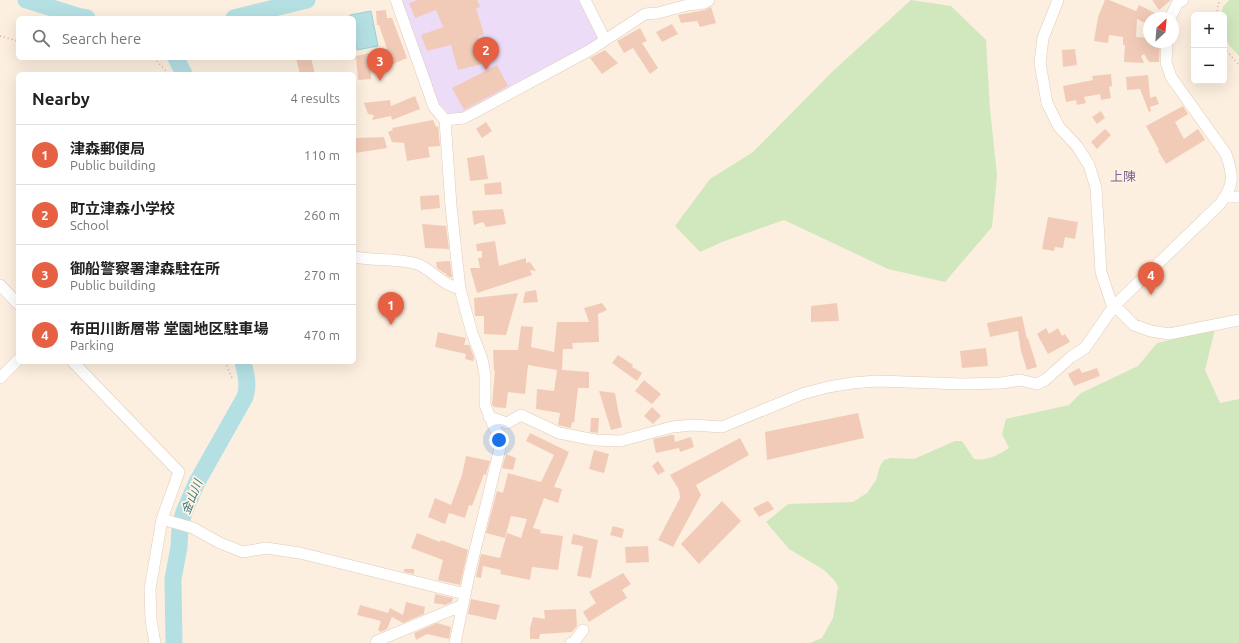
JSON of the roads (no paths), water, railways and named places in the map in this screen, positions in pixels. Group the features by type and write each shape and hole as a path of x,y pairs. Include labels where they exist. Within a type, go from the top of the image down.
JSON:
{"street":[{"path":"396,0 434,107 445,120 451,206 460,289 472,333 482,358 485,375 485,405 489,417 499,435 500,448 465,594 455,643"},
{"path":"585,0 605,40"},
{"path":"445,120 464,118 590,50 645,14 704,3 710,0"},
{"path":"1058,0 1043,38 1040,63 1048,103 1059,127 1077,146 1089,166 1096,188 1101,272 1111,302 1134,325 1151,331 1169,334 1239,320"},
{"path":"1173,12 1177,4 1183,0"},
{"path":"489,417 507,423 521,415 559,433 595,440 620,441 672,427 693,425 722,427 802,394 828,387 852,383 877,381 964,384 1001,383 1020,380 1037,384 1045,380 1085,348 1114,306 1214,210 1236,181 1226,154 1171,77 1166,62 1167,48"},
{"path":"1225,197 1239,197"},
{"path":"356,257 389,259 417,264 426,268 450,286 460,289"},
{"path":"0,285 16,302"},
{"path":"0,378 16,362"},
{"path":"75,364 179,472 165,520 150,589 151,620 155,643"},
{"path":"165,520 193,528 220,543 243,552 266,548 300,552 465,594"},
{"path":"376,643 377,641 463,605"},
{"path":"570,643 574,642 582,630"}],"water":[{"path":"371,11 378,46 357,50 356,16 350,15"}],"waterway":[{"path":"26,0 78,16"},
{"path":"242,16 307,0"},
{"name":"金山川","path":"177,60 183,72"},
{"name":"金山川","path":"174,643 173,579 179,547 180,527 184,512 197,482 245,397 247,384 243,364"}],"place":[{"name":"町立津森小学校","path":"486,70"},
{"name":"御船警察署津森駐在所","path":"380,81"},
{"name":"布田川断層帯 堂園地区駐車場","path":"1151,295"},
{"name":"津森郵便局","path":"391,325"}],"district":[{"name":"上陳","path":"1123,176"}]}
